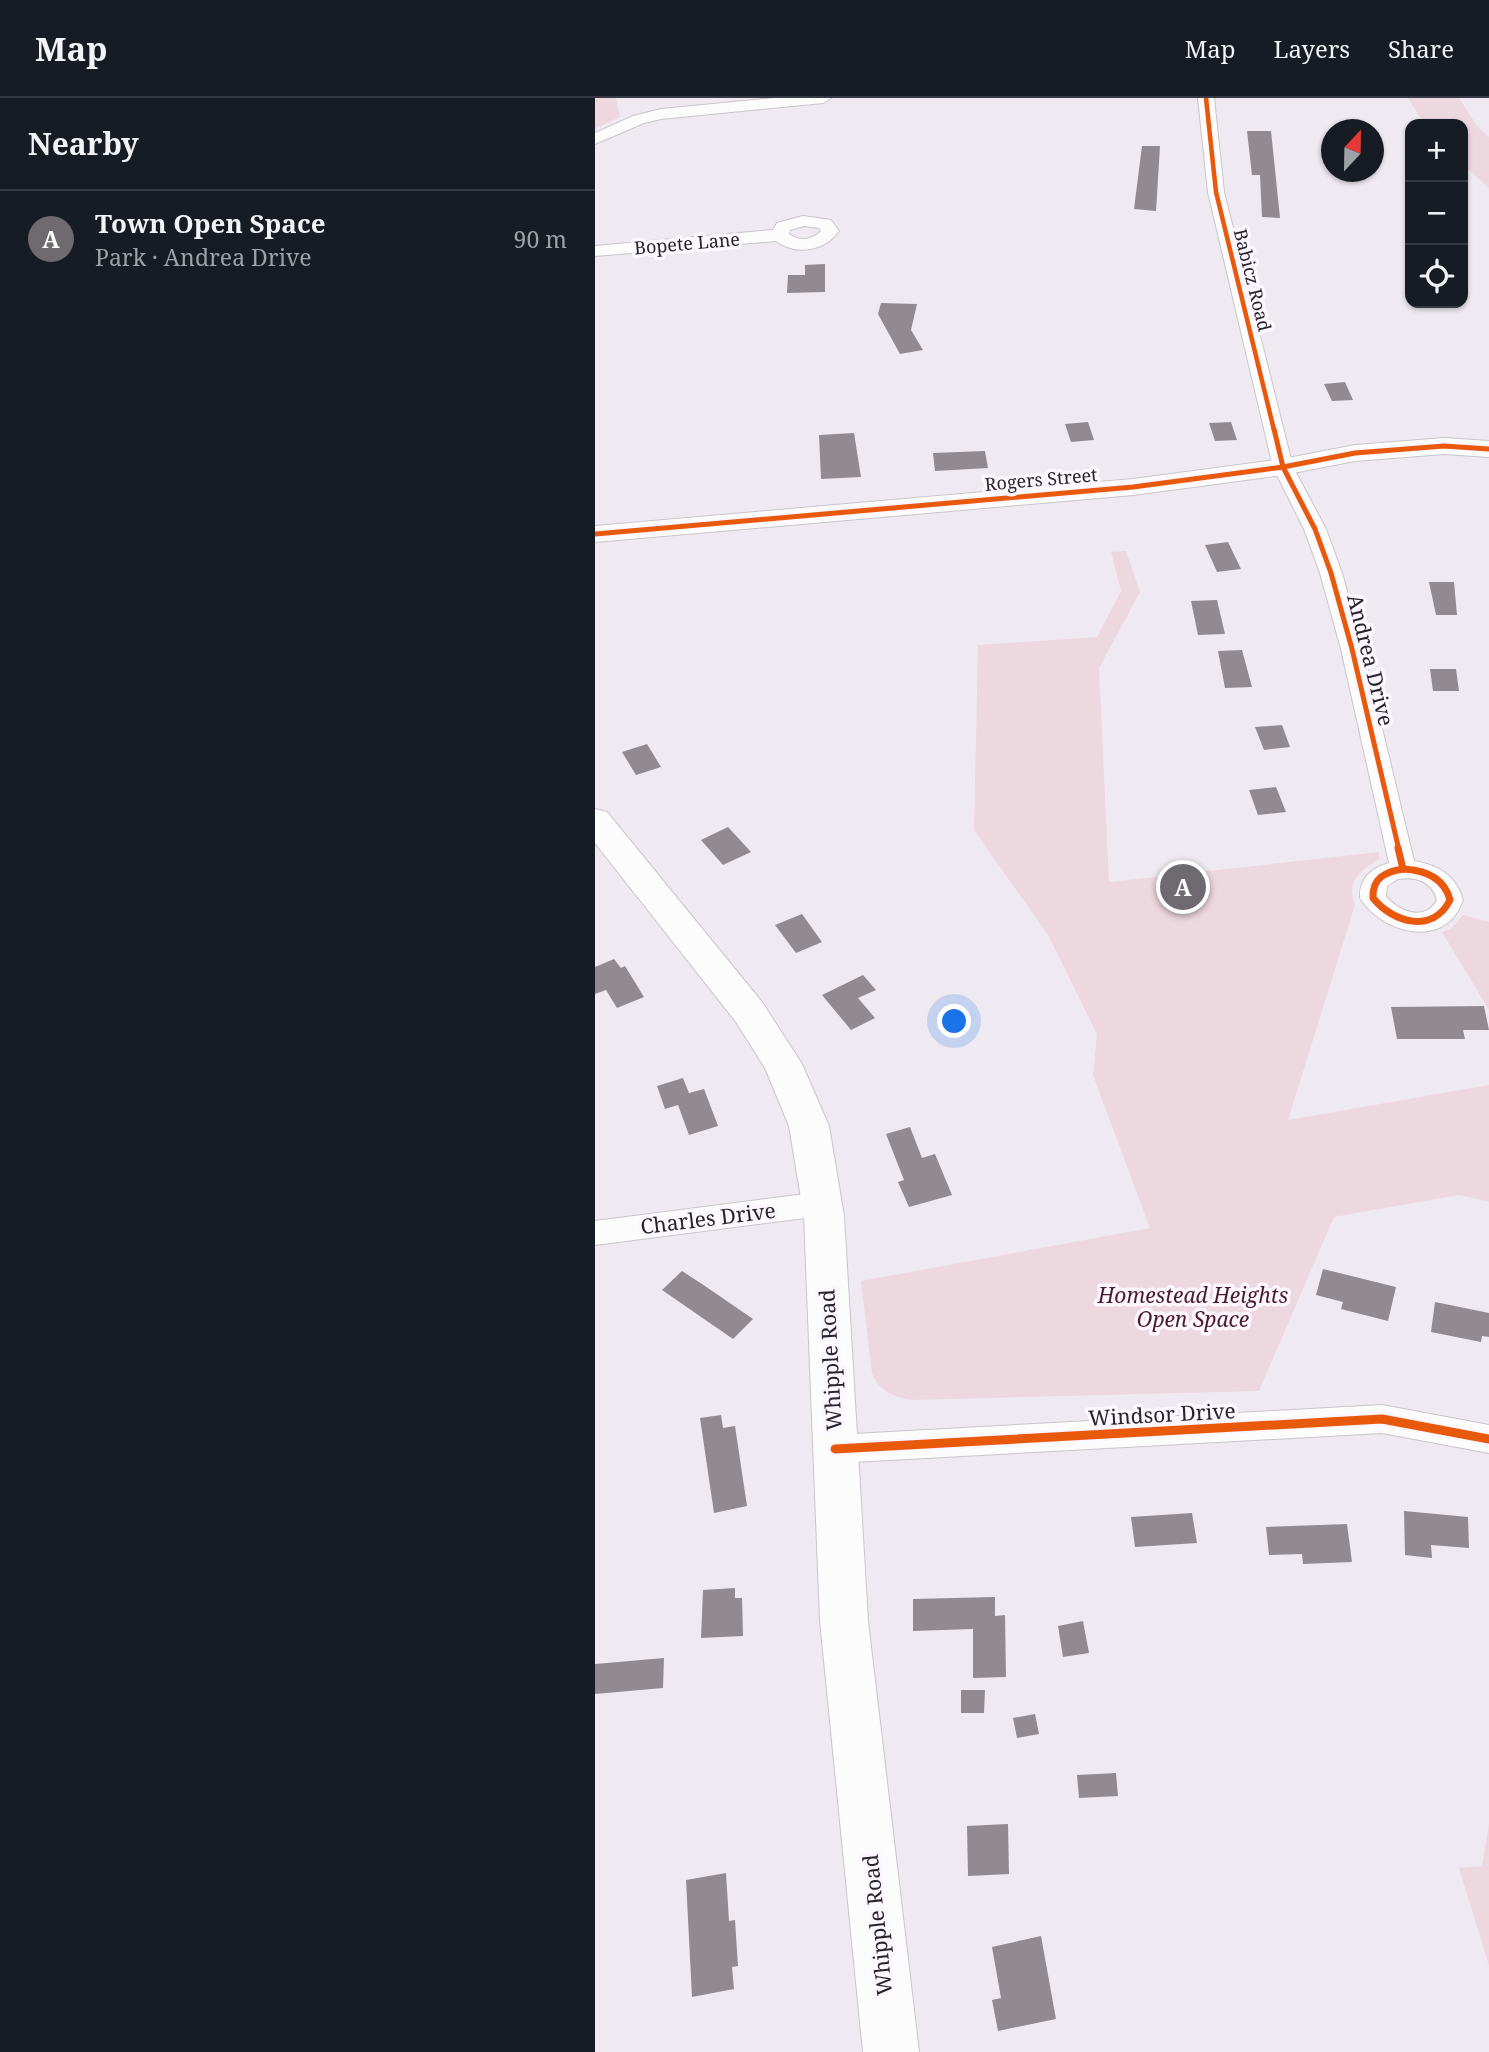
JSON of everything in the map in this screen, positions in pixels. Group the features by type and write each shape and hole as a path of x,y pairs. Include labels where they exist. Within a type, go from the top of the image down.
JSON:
{"main road":[{"name":"Whipple Road","path":"595,820 749,1012 783,1064 809,1126 821,1204 844,1621 891,2052"}],"street":[{"path":"595,139 660,114 823,98"},
{"name":"Babicz Road","path":"1206,98 1216,192 1283,467"},
{"name":"Bopete Lane","path":"595,251 780,235"},
{"name":"Rogers Street","path":"595,534 1133,487 1283,467 1388,449 1444,446 1489,449"},
{"name":"Andrea Drive","path":"1283,467 1315,529 1331,573 1355,662 1403,869"},
{"name":"Charles Drive","path":"595,1233 821,1204"},
{"name":"Windsor Drive","path":"835,1449 1383,1419 1489,1439"}],"green space":[{"path":"595,98 616,98 620,117 595,129"},
{"path":"1408,98 1459,98 1477,126 1489,137 1489,188 1468,169 1468,119 1421,119"},
{"name":"Homestead Heights Open Space","path":"1126,551 1140,592 1099,668 1109,882 1379,852 1379,859 1366,868 1354,883 1352,889 1355,905 1288,1120 1489,1085 1489,1202 1459,1195 1334,1217 1259,1391 910,1400 882,1388 872,1373 861,1281 1150,1228 1093,1075 1097,1034 1048,935 974,830 978,645 1097,637 1121,591 1111,552"},
{"path":"1463,915 1489,922 1489,1010 1442,932 1452,928"},
{"path":"1489,1824 1489,1966 1459,1868 1482,1866"}],"building":[{"path":"1247,131 1271,131 1280,218 1262,217 1260,175 1252,175"},
{"path":"1142,146 1160,146 1156,211 1134,209"},
{"path":"825,264 825,292 787,293 788,275 805,275 805,265"},
{"path":"881,303 917,304 911,330 923,350 900,354 878,314"},
{"path":"1345,382 1353,400 1332,401 1324,384"},
{"path":"1088,422 1094,440 1071,442 1065,424"},
{"path":"1231,422 1237,440 1215,441 1209,423"},
{"path":"854,433 861,477 821,479 819,435"},
{"path":"985,451 988,468 935,471 933,453"},
{"path":"1228,542 1241,569 1217,572 1205,545"},
{"path":"1429,582 1454,582 1457,615 1436,615"},
{"path":"1217,600 1225,634 1198,635 1191,601"},
{"path":"1242,650 1252,687 1225,688 1218,651"},
{"path":"1430,669 1456,669 1459,691 1433,691"},
{"path":"1282,725 1290,747 1264,750 1255,727"},
{"path":"647,744 661,767 636,775 622,752"},
{"path":"1276,787 1286,812 1258,815 1249,790"},
{"path":"728,827 751,852 723,865 701,840"},
{"path":"802,914 822,942 796,953 775,925"},
{"path":"614,959 621,968 625,966 644,997 617,1008 606,990 595,994 595,967"},
{"path":"863,975 876,990 858,998 875,1018 851,1030 822,995"},
{"path":"1484,1006 1489,1030 1463,1030 1465,1039 1397,1039 1391,1007"},
{"path":"683,1078 689,1093 704,1089 718,1126 689,1135 678,1105 665,1109 657,1086"},
{"path":"910,1127 922,1158 935,1154 952,1195 909,1207 898,1182 904,1180 886,1134"},
{"path":"1323,1269 1396,1287 1388,1321 1341,1309 1343,1302 1316,1295"},
{"path":"682,1271 753,1319 733,1339 662,1290"},
{"path":"1435,1302 1489,1313 1489,1337 1482,1336 1481,1342 1431,1332"},
{"path":"721,1415 723,1428 735,1426 747,1506 714,1513 700,1418"},
{"path":"1404,1511 1468,1517 1469,1548 1431,1545 1432,1558 1405,1555"},
{"path":"1192,1513 1197,1543 1135,1547 1131,1517"},
{"path":"1347,1524 1352,1562 1303,1564 1302,1554 1269,1555 1266,1527"},
{"path":"735,1588 735,1598 742,1598 743,1636 701,1638 703,1590"},
{"path":"995,1597 995,1616 1005,1615 1006,1677 973,1678 973,1629 913,1631 913,1599"},
{"path":"1083,1621 1089,1653 1063,1657 1058,1626"},
{"path":"664,1658 663,1688 595,1694 595,1664"},
{"path":"961,1690 985,1690 984,1713 961,1713"},
{"path":"1035,1714 1039,1734 1017,1738 1013,1718"},
{"path":"1116,1773 1118,1796 1079,1798 1077,1775"},
{"path":"1008,1824 1009,1874 968,1876 967,1826"},
{"path":"726,1873 729,1921 735,1920 738,1966 732,1967 734,1989 692,1997 686,1880"},
{"path":"1041,1936 1056,2019 998,2031 992,2000 1001,1998 992,1947"}],"cycle path":[{"path":"1206,98 1216,192 1283,467 1315,529 1331,573 1352,649 1403,869 1381,877 1374,885 1373,898 1380,907 1401,919 1425,922 1436,918 1450,900 1444,885 1426,873 1403,869"},
{"path":"595,534 1133,487 1283,467 1355,453 1444,446 1489,449"},
{"path":"835,1449 1382,1419 1489,1439"}],"place":[{"name":"Town Open Space","path":"1183,887"}]}
